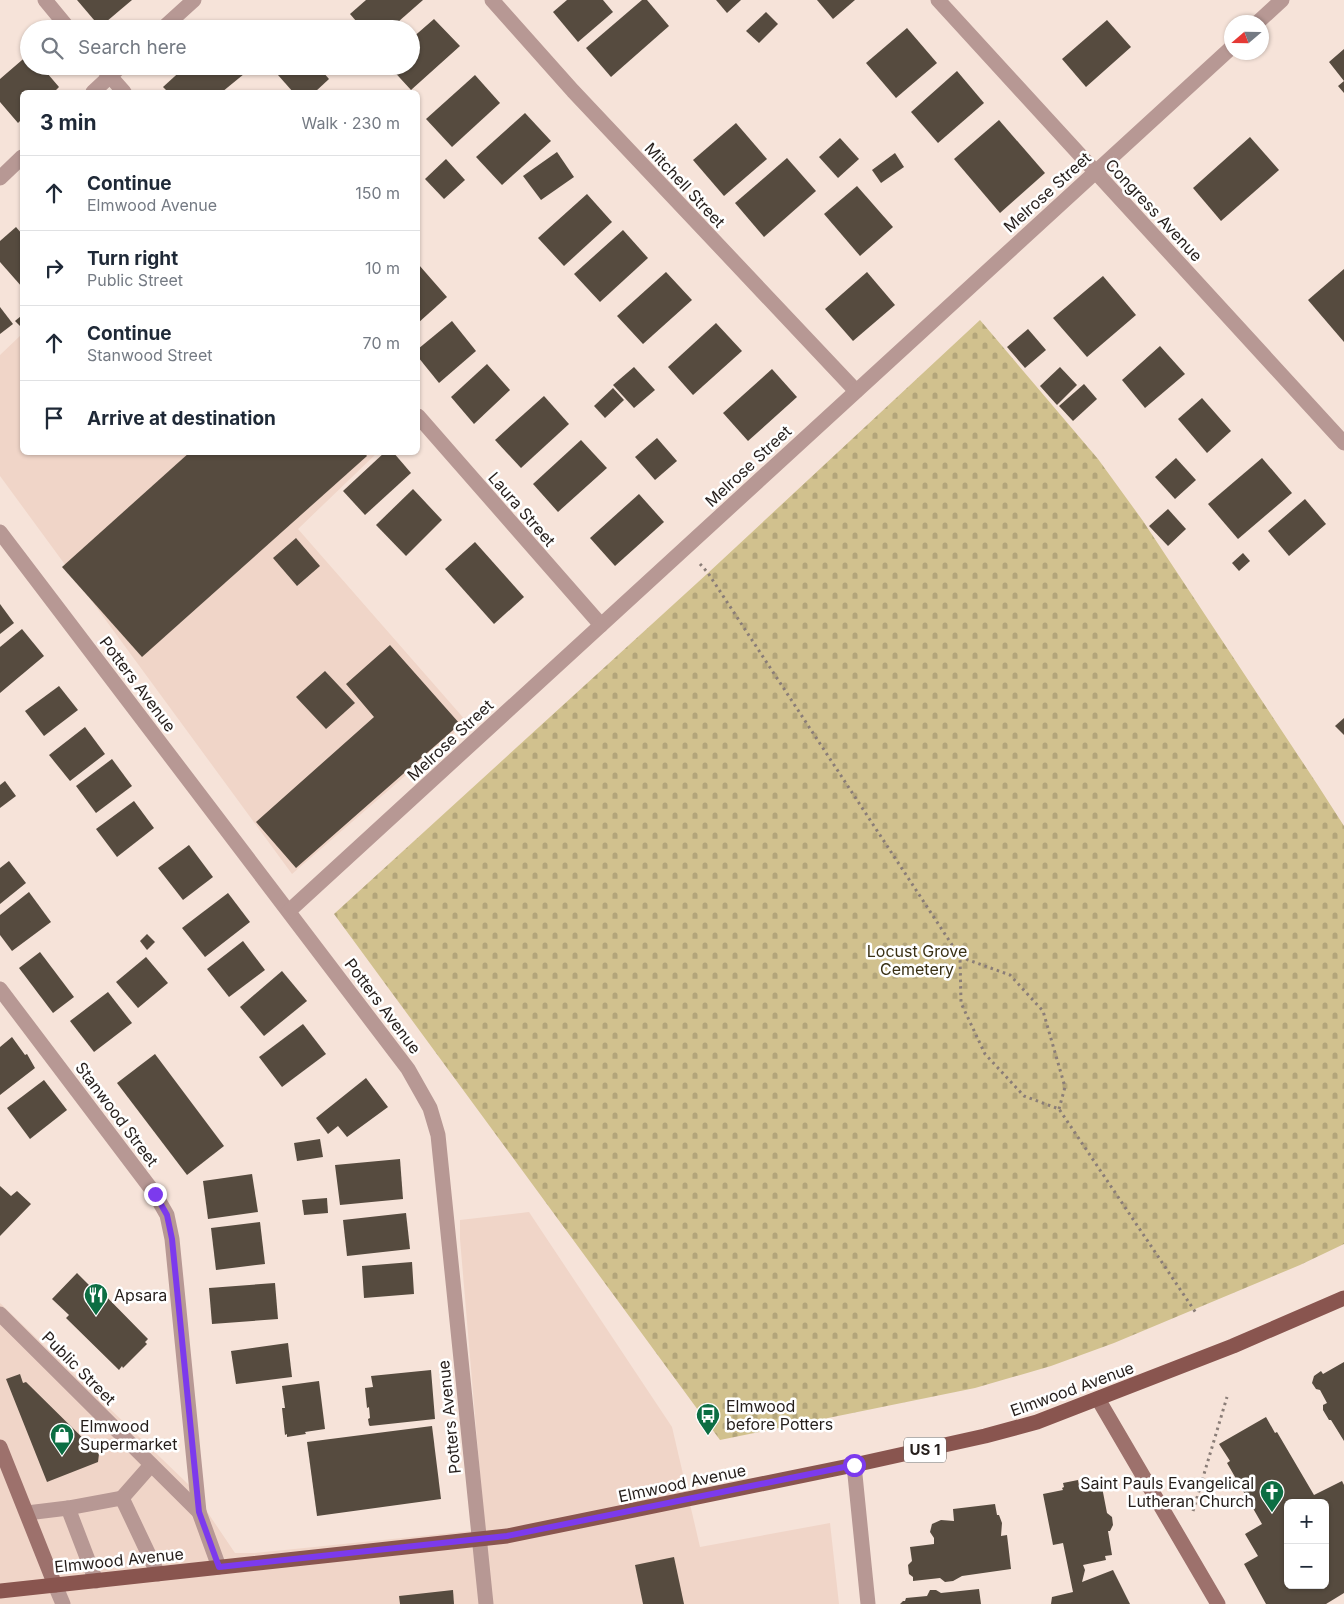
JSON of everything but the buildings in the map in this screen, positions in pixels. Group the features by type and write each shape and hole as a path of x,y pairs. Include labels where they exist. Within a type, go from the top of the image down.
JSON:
{"main road":[{"name":"Elmwood Avenue","path":"0,1591 480,1540 524,1533 854,1465 1012,1430 1063,1413 1277,1328 1344,1298"},
{"path":"1098,1399 1218,1604"},
{"path":"0,1447 56,1585"}],"street":[{"path":"45,0 62,20"},
{"path":"172,20 194,0"},
{"name":"Mitchell Street","path":"492,0 587,105 856,391"},
{"name":"Congress Avenue","path":"938,0 1344,443"},
{"path":"1266,15 1282,0"},
{"name":"Melrose Street","path":"289,912 1224,53"},
{"path":"94,90 103,75"},
{"path":"108,75 122,90"},
{"path":"0,178 20,159"},
{"name":"Laura Street","path":"420,418 601,625"},
{"name":"Potters Avenue","path":"0,532 408,1068 430,1108 438,1135 486,1604"},
{"name":"Stanwood Street","path":"0,989 155,1194 167,1215 172,1239 199,1512"},
{"name":"Public Street","path":"0,1314 199,1512 219,1567"},
{"path":"27,1513 122,1498 152,1465"},
{"path":"854,1465 868,1604"},
{"path":"122,1498 158,1574"},
{"path":"68,1508 96,1580"},
{"path":"56,1585 63,1604"}],"path":[{"path":"686,547 708,572 960,957 961,1003 985,1054 1024,1096 1059,1109 1196,1314"},
{"path":"960,957 1010,975 1043,1011 1065,1087 1059,1109"},
{"path":"1194,1511 1227,1397"}],"shaded area":[{"path":"20,336 20,455 375,455 298,529 467,722 292,874 0,476 0,355"},
{"path":"529,1212 672,1427 700,1547 830,1523 839,1604 0,1604 0,1303 189,1485 235,1553 255,1553 481,1530 484,1522 460,1239 460,1220"}],"green space":[{"name":"Locust Grove Cemetery","path":"980,320 1098,459 1143,521 1344,826 1344,1244 1300,1265 1114,1343 1051,1366 975,1388 720,1440 334,914 708,573"}],"place":[{"name":"Apsara","path":"96,1316"},
{"name":"Elmwood before Potters","path":"708,1436"},
{"name":"Elmwood Supermarket","path":"62,1456"},
{"name":"Saint Pauls Evangelical Lutheran Church","path":"1272,1513"}],"route":[{"path":"155,1194 167,1215 172,1239 199,1512 219,1567 507,1536 854,1465"}]}
